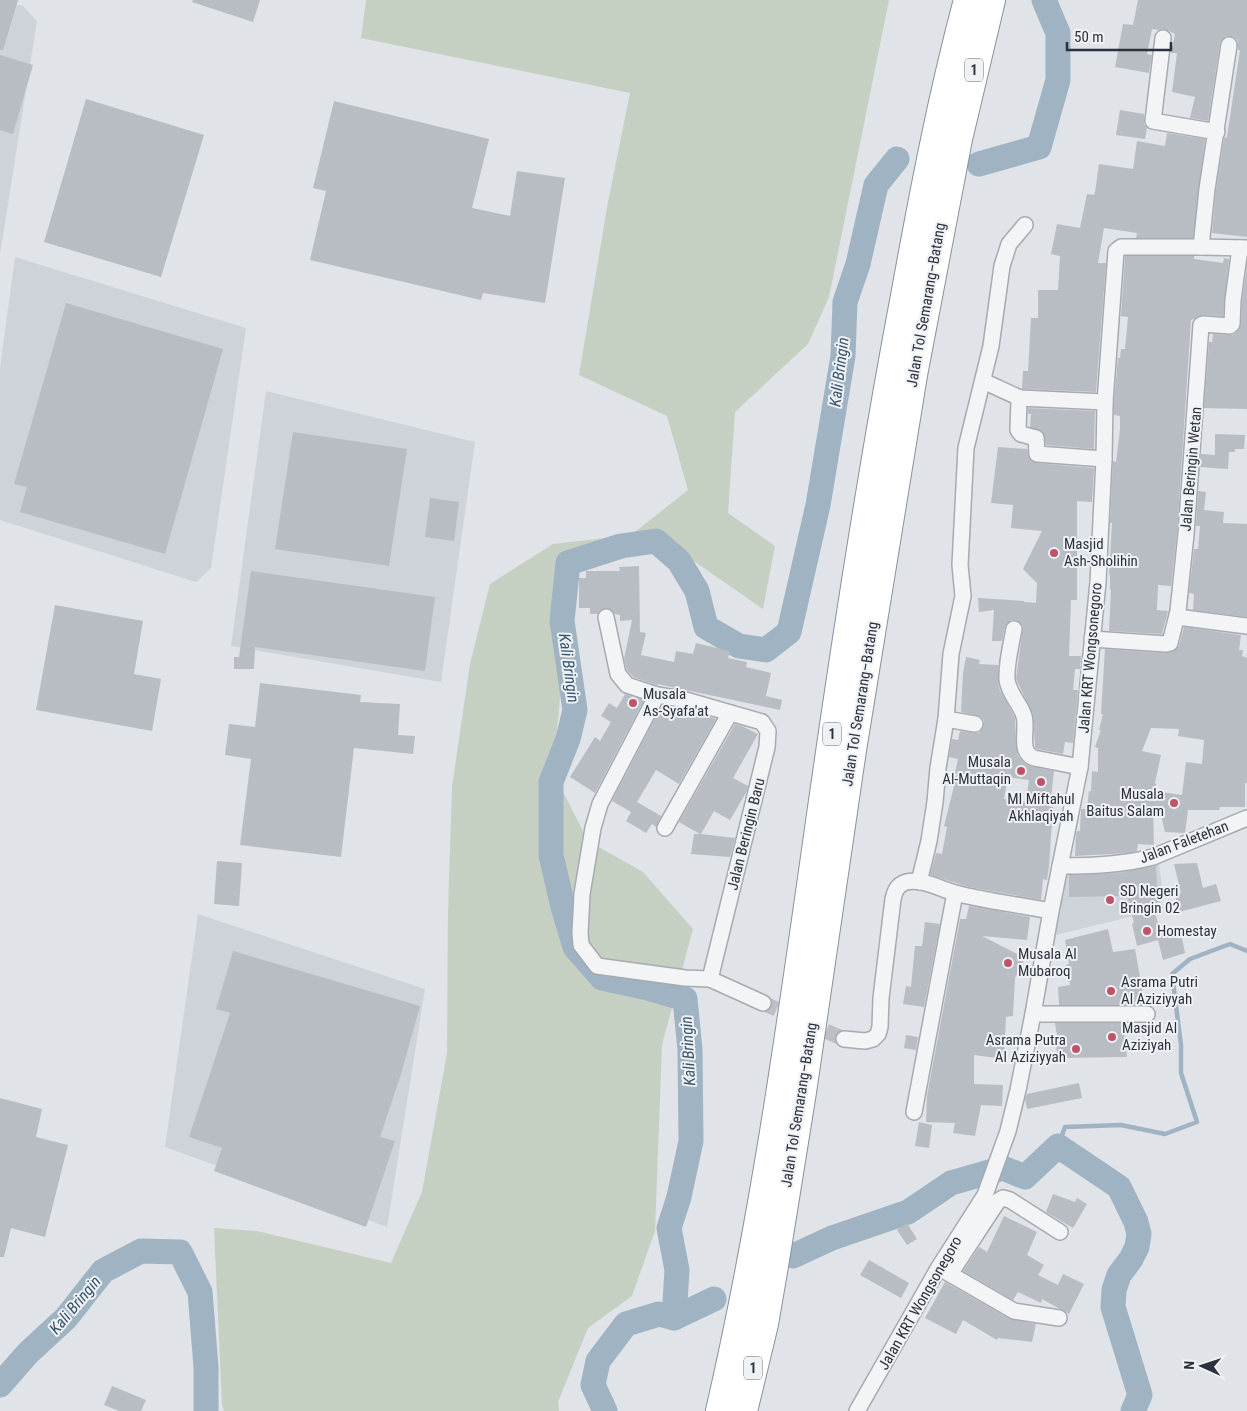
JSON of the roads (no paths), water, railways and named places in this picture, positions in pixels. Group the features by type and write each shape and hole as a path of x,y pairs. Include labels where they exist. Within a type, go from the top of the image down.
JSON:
{"highway":[{"name":"Jalan Tol Semarang–Batang","path":"743,1411 764,1324 762,1266 782,1089 830,751 889,381 933,204 946,138 968,0"},
{"name":"Jalan Tol Semarang–Batang","path":"946,138 991,0"},
{"name":"Jalan Tol Semarang–Batang","path":"720,1411 737,1336 762,1266"}],"street":[{"path":"1162,38 1153,121 1217,132"},
{"path":"1201,246 1207,189 1229,45"},
{"path":"919,882 929,841 946,718 951,654 964,596 960,565 966,448 991,346 1002,266 1009,244 1025,225"},
{"name":"Jalan KRT Wongsonegoro","path":"858,1411 945,1271 985,1195 1008,1131 1033,1014 1050,911 1080,767 1098,582 1105,402 1116,251 1121,247 1201,246 1244,248"},
{"name":"Jalan Beringin Wetan","path":"1092,639 1169,644 1177,617 1187,524 1201,326 1203,324 1230,326 1232,324 1233,300 1244,248"},
{"path":"982,381 1020,398 1105,402"},
{"path":"1020,398 1018,430 1021,434 1036,438 1037,454 1104,459"},
{"name":"Jalan Beringin Baru","path":"606,617 618,674 627,685 657,695 682,699 762,722 768,731 767,747 710,979"},
{"path":"1177,617 1247,626"},
{"path":"1014,629 1007,673 1010,692 1024,715 1025,751 1030,757 1080,767"},
{"path":"657,695 600,804 585,868 582,894 581,945 597,966 684,978 710,979 763,1003"},
{"path":"665,828 730,713"},
{"path":"946,718 975,724"},
{"name":"Jalan Faletehan","path":"1060,866 1097,865 1138,861 1153,857 1247,816"},
{"path":"844,1039 865,1041 878,1034 893,899 900,885 908,882 919,882 954,893 1050,911"},
{"path":"914,1112 954,893"},
{"path":"1033,1014 1147,1014"},
{"path":"1060,1232 1010,1200 1003,1198 998,1201 945,1271 1014,1312 1060,1318"}],"waterway":[{"name":"Kali Bringin","path":"979,164 1039,147 1058,80 1058,33 1044,0"},
{"name":"Kali Bringin","path":"605,1411 593,1385 598,1361 626,1324 659,1314 674,1318 677,1270 669,1228 679,1197 691,1141 690,1050 685,999 648,988 602,978 575,947 563,907 551,855 551,782 568,739 575,710 562,621 568,563 621,546 656,541 679,561 697,591 706,627 739,646 766,650 789,632 818,505 843,356 845,302 858,264 876,185 897,159"},
{"path":"1058,1146 1065,1127 1121,1125 1165,1134 1197,1122 1181,1073 1181,1045 1172,974 1190,959 1230,944 1247,951"},
{"path":"793,1256 832,1238 908,1212 951,1183 1003,1168 1025,1177 1058,1146 1119,1187 1136,1222 1139,1234 1137,1247 1119,1275 1114,1290 1113,1307 1140,1395 1133,1411"},
{"name":"Kali Bringin","path":"0,1385 28,1353 66,1318 103,1271 141,1251 180,1252 200,1292 206,1367 206,1411"},
{"path":"674,1318 714,1299"}],"tunnel":[{"path":"763,1003 844,1039"}],"place":[{"name":"Masjid Ash-Sholihin","path":"1054,553"},
{"name":"Musala As-Syafa'at","path":"633,703"},
{"name":"Musala Al-Muttaqin","path":"1021,771"},
{"name":"MI Miftahul Akhlaqiyah","path":"1041,782"},
{"name":"Musala Baitus Salam","path":"1174,803"},
{"name":"SD Negeri Bringin 02","path":"1110,900"},
{"name":"Homestay","path":"1147,931"},
{"name":"Musala Al Mubaroq","path":"1008,963"},
{"name":"Asrama Putri Al Aziziyyah","path":"1111,991"},
{"name":"Masjid Al Aziziyah","path":"1112,1037"},
{"name":"Asrama Putra Al Aziziyyah","path":"1076,1049"}]}
